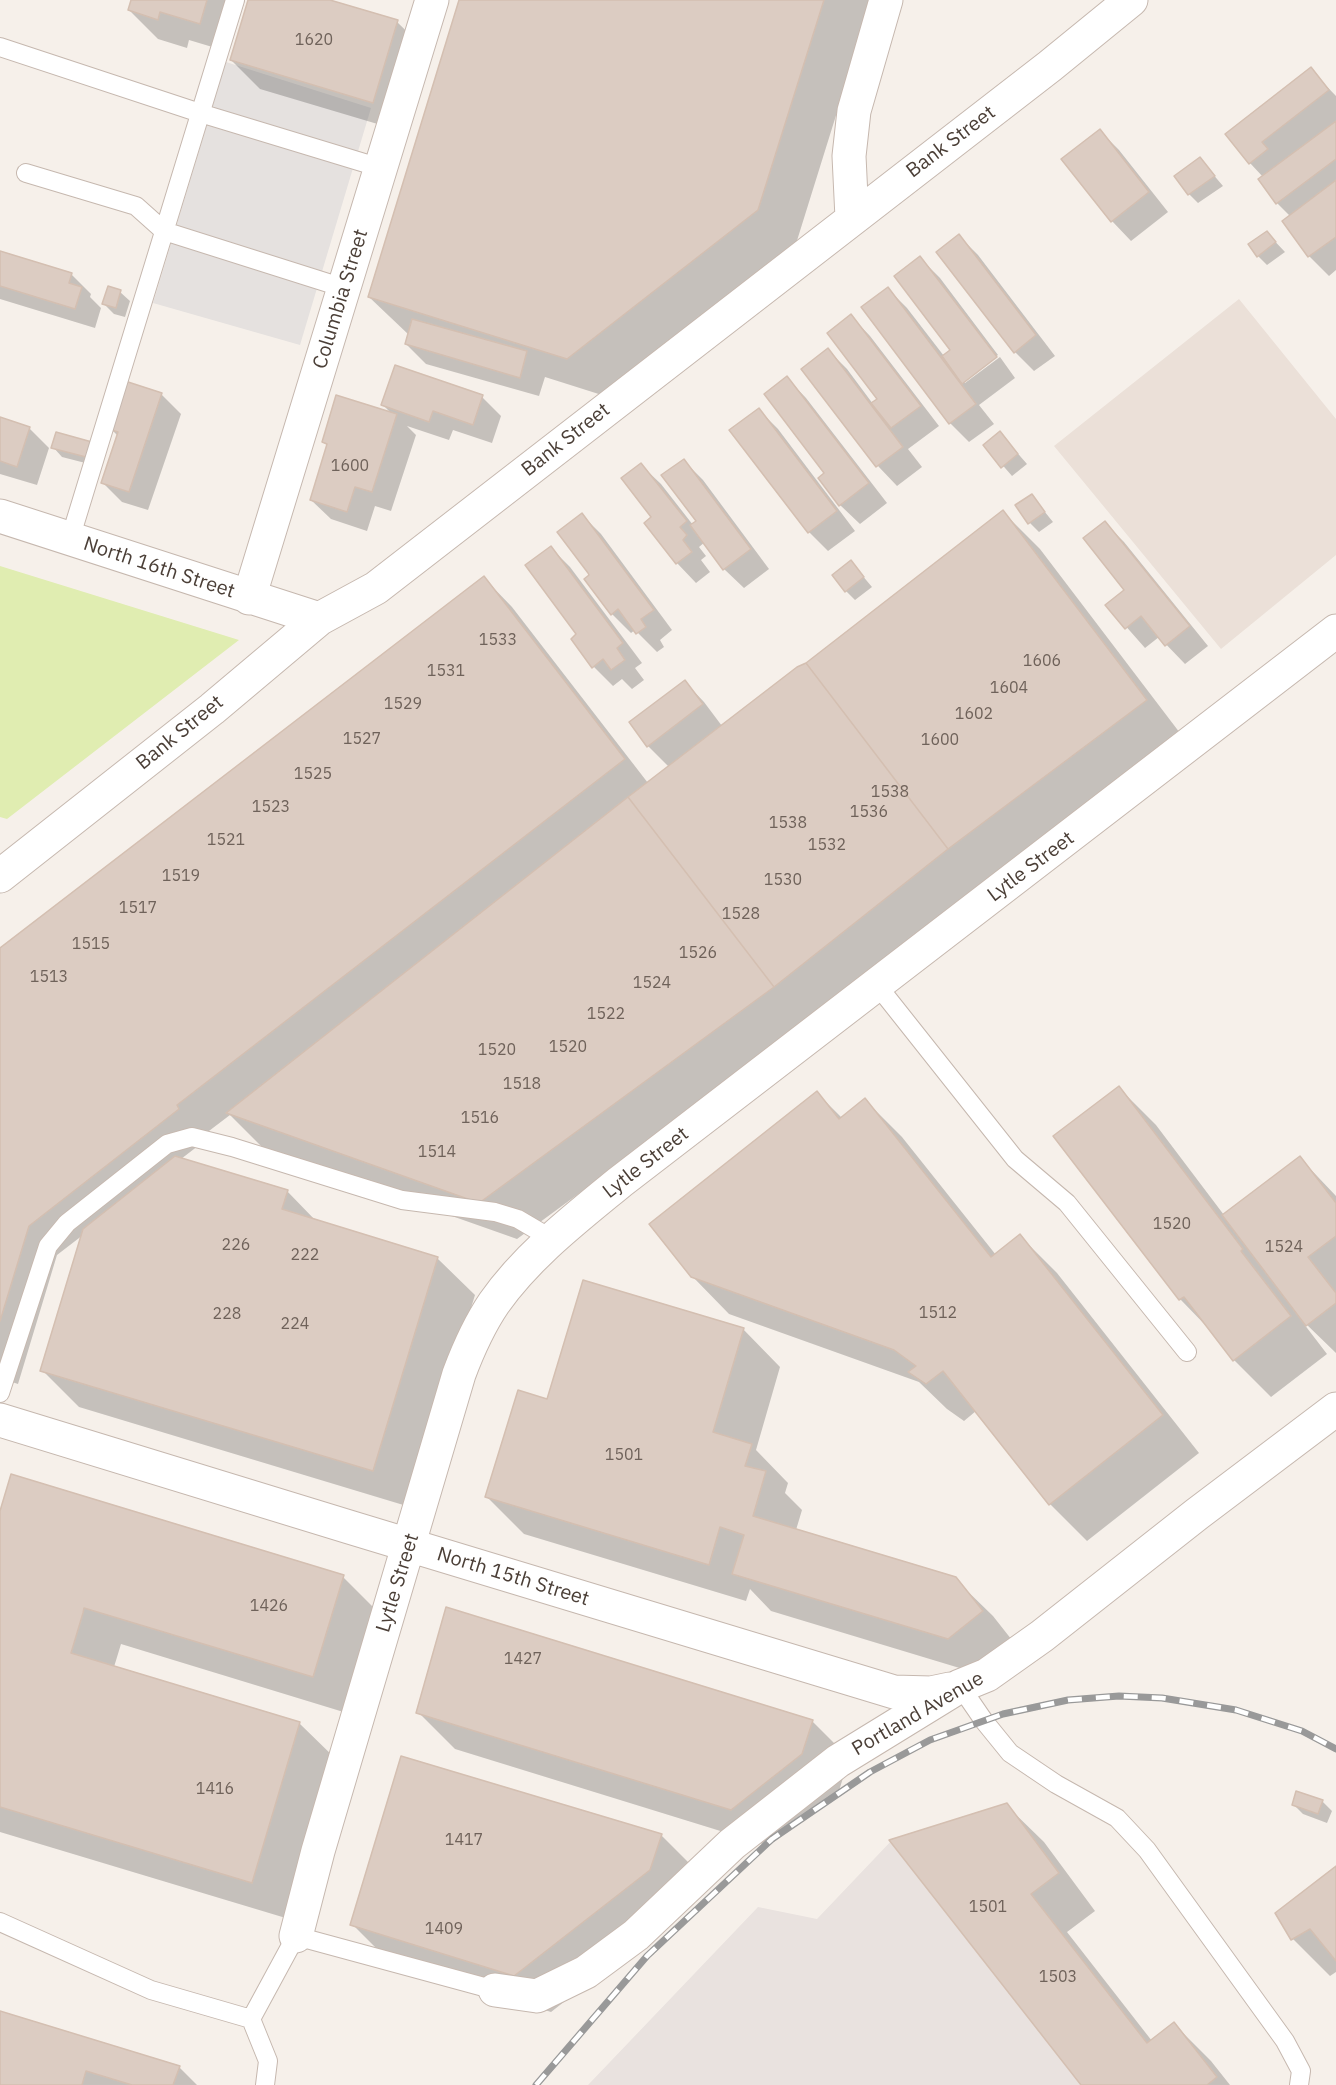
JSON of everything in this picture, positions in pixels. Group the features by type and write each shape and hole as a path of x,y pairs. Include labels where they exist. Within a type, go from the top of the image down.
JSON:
{"street":[{"name":"Columbia Street","path":"249,597 432,0"},
{"path":"852,218 849,156 854,111 886,0"},
{"name":"Bank Street","path":"0,876 212,709 319,619 376,588 1050,66 1131,0"},
{"name":"North 16th Street","path":"0,516 319,619"},
{"name":"Lytle Street","path":"296,1936 318,1851 459,1374 471,1344 492,1305 512,1279 552,1239 620,1182 1336,631"},
{"name":"Portland Avenue","path":"495,1990 537,1996 586,1972 636,1935 732,1844 838,1761 960,1686 987,1675 1042,1636 1197,1514 1336,1409"},
{"name":"North 15th Street","path":"0,1420 496,1573 894,1692 931,1693 960,1686"}],"lane":[{"path":"70,539 235,0"},
{"path":"0,47 200,113 381,168"},
{"path":"26,173 136,206 164,231 344,288"},
{"path":"877,985 1015,1158 1067,1203 1186,1352"},
{"path":"0,1393 48,1246 67,1223 167,1144 192,1137 232,1147 402,1200 495,1212 518,1219 552,1239"},
{"path":"960,1686 1010,1753 1056,1784 1117,1818 1147,1850 1285,2041 1301,2071 1299,2085"},
{"path":"0,1922 151,1990 250,2019"},
{"path":"250,2019 296,1936 495,1990"},
{"path":"250,2019 268,2061 265,2085"}],"shaded area":[{"path":"226,62 371,108 300,345 153,303"},
{"path":"1239,299 1336,419 1336,555 1221,649 1054,446"},
{"path":"894,1838 1082,2085 588,2085 758,1907 817,1919"}],"green space":[{"path":"0,566 239,640 7,819 0,817"}],"building":[{"path":"131,0 207,0 200,24 160,12 158,20 128,10"},
{"path":"248,0 330,0 398,20 373,103 230,60"},
{"path":"459,0 824,0 758,210 567,359 368,297"},
{"path":"1311,67 1329,90 1262,142 1268,149 1249,164 1225,134"},
{"path":"1336,121 1336,159 1276,204 1258,179"},
{"path":"1100,129 1149,192 1111,222 1061,159"},
{"path":"1200,157 1215,176 1188,195 1174,176"},
{"path":"1336,180 1336,237 1308,257 1282,221"},
{"path":"1267,231 1276,242 1257,257 1248,244"},
{"path":"959,234 1036,335 1014,353 936,252"},
{"path":"0,251 72,273 69,283 82,287 75,309 0,286"},
{"path":"920,256 997,357 962,384 942,356 950,350 894,276"},
{"path":"108,286 121,290 116,308 102,304"},
{"path":"888,287 976,404 949,424 861,307"},
{"path":"851,314 921,406 891,428 871,403 877,399 827,333"},
{"path":"412,319 527,351 520,378 405,344"},
{"path":"828,348 903,447 876,467 801,369"},
{"path":"395,365 483,395 473,425 433,411 429,422 381,405"},
{"path":"787,376 869,483 839,506 818,478 824,473 764,394"},
{"path":"125,381 162,393 129,492 101,483 118,432 108,429"},
{"path":"336,395 397,414 372,492 355,487 347,512 310,500 327,444 322,442"},
{"path":"759,408 837,511 808,533 729,430"},
{"path":"0,417 30,427 17,467 0,461"},
{"path":"1000,431 1018,454 1001,468 983,445"},
{"path":"56,432 92,442 86,457 51,448"},
{"path":"684,459 751,549 723,570 690,525 696,521 661,475"},
{"path":"641,463 687,521 680,527 687,535 683,540 692,552 676,564 644,523 651,517 621,478"},
{"path":"1032,494 1045,512 1028,524 1015,505"},
{"path":"1003,510 1147,700 948,849 806,663"},
{"path":"582,513 654,610 641,619 646,627 636,634 618,609 611,615 584,579 589,575 588,573 557,532"},
{"path":"1105,521 1190,626 1165,646 1141,616 1125,629 1105,605 1124,590 1083,538"},
{"path":"551,546 623,643 617,648 625,660 611,670 603,659 592,668 571,639 576,634 525,565"},
{"path":"851,560 864,577 845,592 832,575"},
{"path":"484,576 625,759 177,1105 179,1109 29,1226 0,1321 0,948"},
{"path":"806,663 948,849 774,987 628,797 797,667"},
{"path":"685,680 703,704 647,747 629,722"},
{"path":"628,797 774,987 479,1203 226,1113"},
{"path":"1119,1086 1291,1316 1233,1361 1184,1297 1179,1300 1053,1136"},
{"path":"817,1091 839,1119 865,1098 991,1257 1020,1234 1163,1415 1049,1505 943,1371 926,1384 908,1372 916,1366 894,1350 691,1277 649,1224"},
{"path":"175,1156 288,1190 282,1209 438,1257 373,1471 40,1371 83,1229"},
{"path":"1300,1156 1336,1203 1336,1236 1308,1257 1336,1293 1336,1303 1306,1326 1222,1215"},
{"path":"583,1280 744,1328 713,1432 752,1444 745,1466 766,1471 753,1516 956,1577 983,1611 948,1639 732,1574 744,1535 720,1527 709,1565 485,1497 518,1390 547,1399"},
{"path":"11,1474 344,1575 313,1677 84,1608 71,1653 300,1722 252,1883 0,1807 0,1511"},
{"path":"446,1607 813,1720 802,1754 731,1810 416,1713"},
{"path":"401,1756 662,1834 650,1870 514,1976 350,1925"},
{"path":"1296,1791 1323,1800 1318,1814 1292,1805"},
{"path":"1007,1803 1059,1873 1031,1894 1147,2043 1174,2022 1217,2077 1207,2085 1081,2085 889,1840"},
{"path":"1336,1866 1336,1961 1310,1929 1291,1940 1275,1913"},
{"path":"0,2011 180,2066 173,2085 132,2085 86,2071 82,2085 0,2085"}],"railway":[{"path":"536,2085 647,1956 772,1839 870,1772 930,1740 1003,1714 1068,1700 1119,1696 1162,1698 1236,1710 1302,1731 1336,1749"}]}
